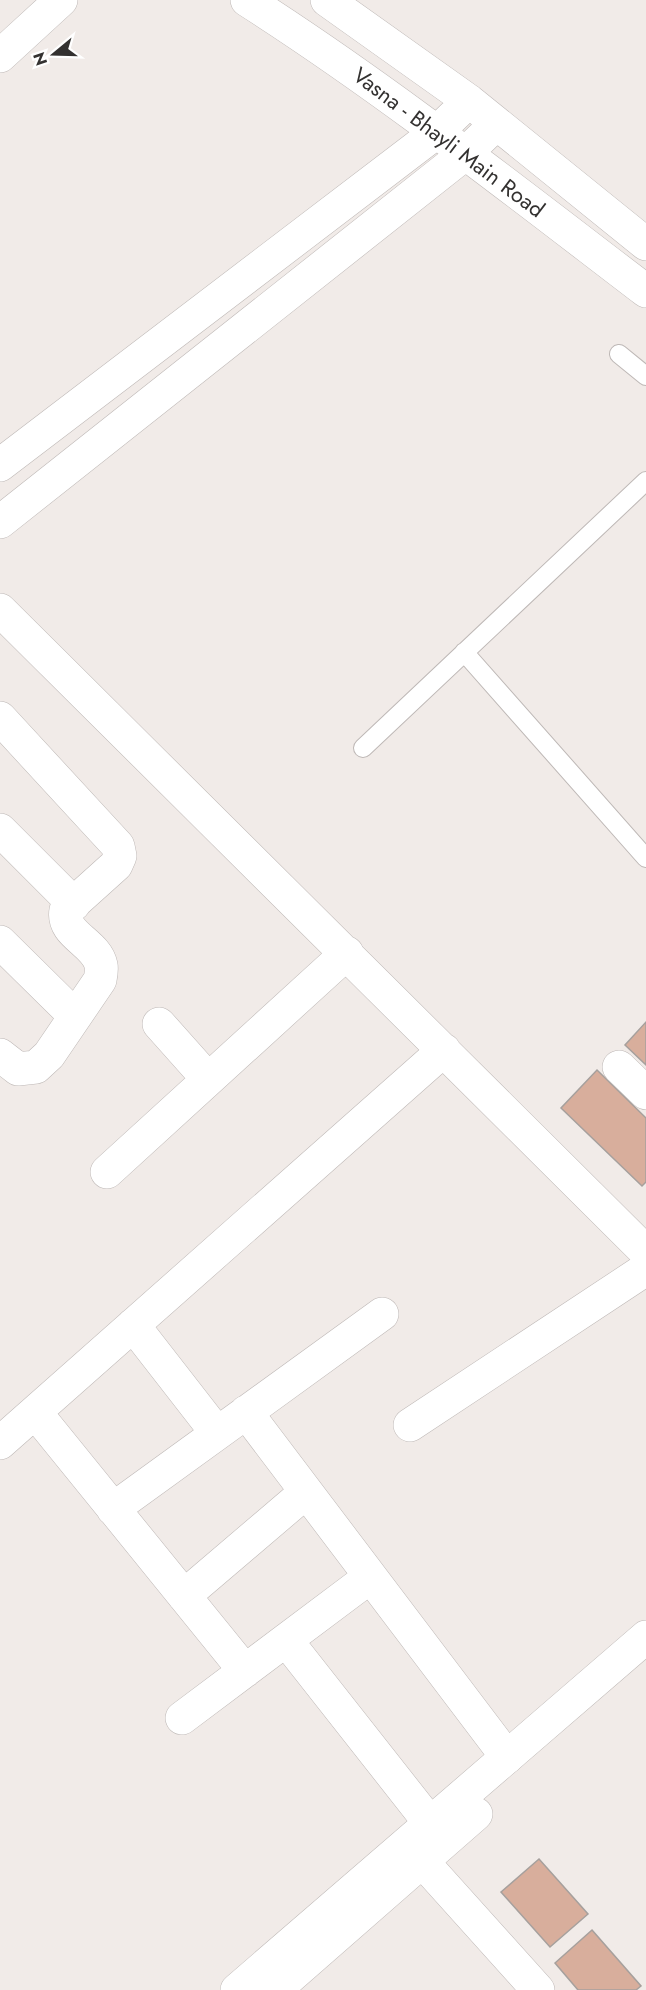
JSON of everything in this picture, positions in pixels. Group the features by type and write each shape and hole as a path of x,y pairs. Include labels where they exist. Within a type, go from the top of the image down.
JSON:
{"street":[{"path":"0,56 61,0"},
{"name":"Vasna - Bhayli Main Road","path":"247,0 323,49 438,131 646,291"},
{"name":"Vasna - Bhayli Main Road","path":"327,0 469,101 646,244"},
{"path":"0,465 438,131 469,101"},
{"path":"0,522 466,153 496,124"},
{"path":"0,610 646,1252"},
{"path":"0,718 118,846 120,856 116,865 66,910 64,918 68,927 92,949 101,964 100,980 49,1055 36,1067 18,1069 0,1055"},
{"path":"0,830 74,904"},
{"path":"0,942 75,1016"},
{"path":"106,1172 347,953"},
{"path":"159,1024 208,1079"},
{"path":"0,1443 444,1050"},
{"path":"619,1066 646,1093"},
{"path":"410,1425 646,1269"},
{"path":"113,1509 382,1314"},
{"path":"133,1325 217,1433"},
{"path":"35,1412 245,1671"},
{"path":"246,1412 507,1757"},
{"path":"184,1596 306,1492"},
{"path":"182,1718 370,1577"},
{"path":"237,1990 646,1637"},
{"path":"286,1640 430,1823"},
{"path":"275,1990 646,1664"},
{"path":"422,1861 537,1990"}],"lane":[{"path":"620,354 646,376"},
{"path":"363,748 646,481"},
{"path":"464,652 646,858"}],"building":[{"path":"646,1022 646,1065 625,1045"},
{"path":"597,1070 646,1118 646,1182 642,1186 561,1108"},
{"path":"539,1859 588,1914 550,1947 501,1892"},
{"path":"592,1930 641,1986 636,1990 578,1990 555,1963"}]}
